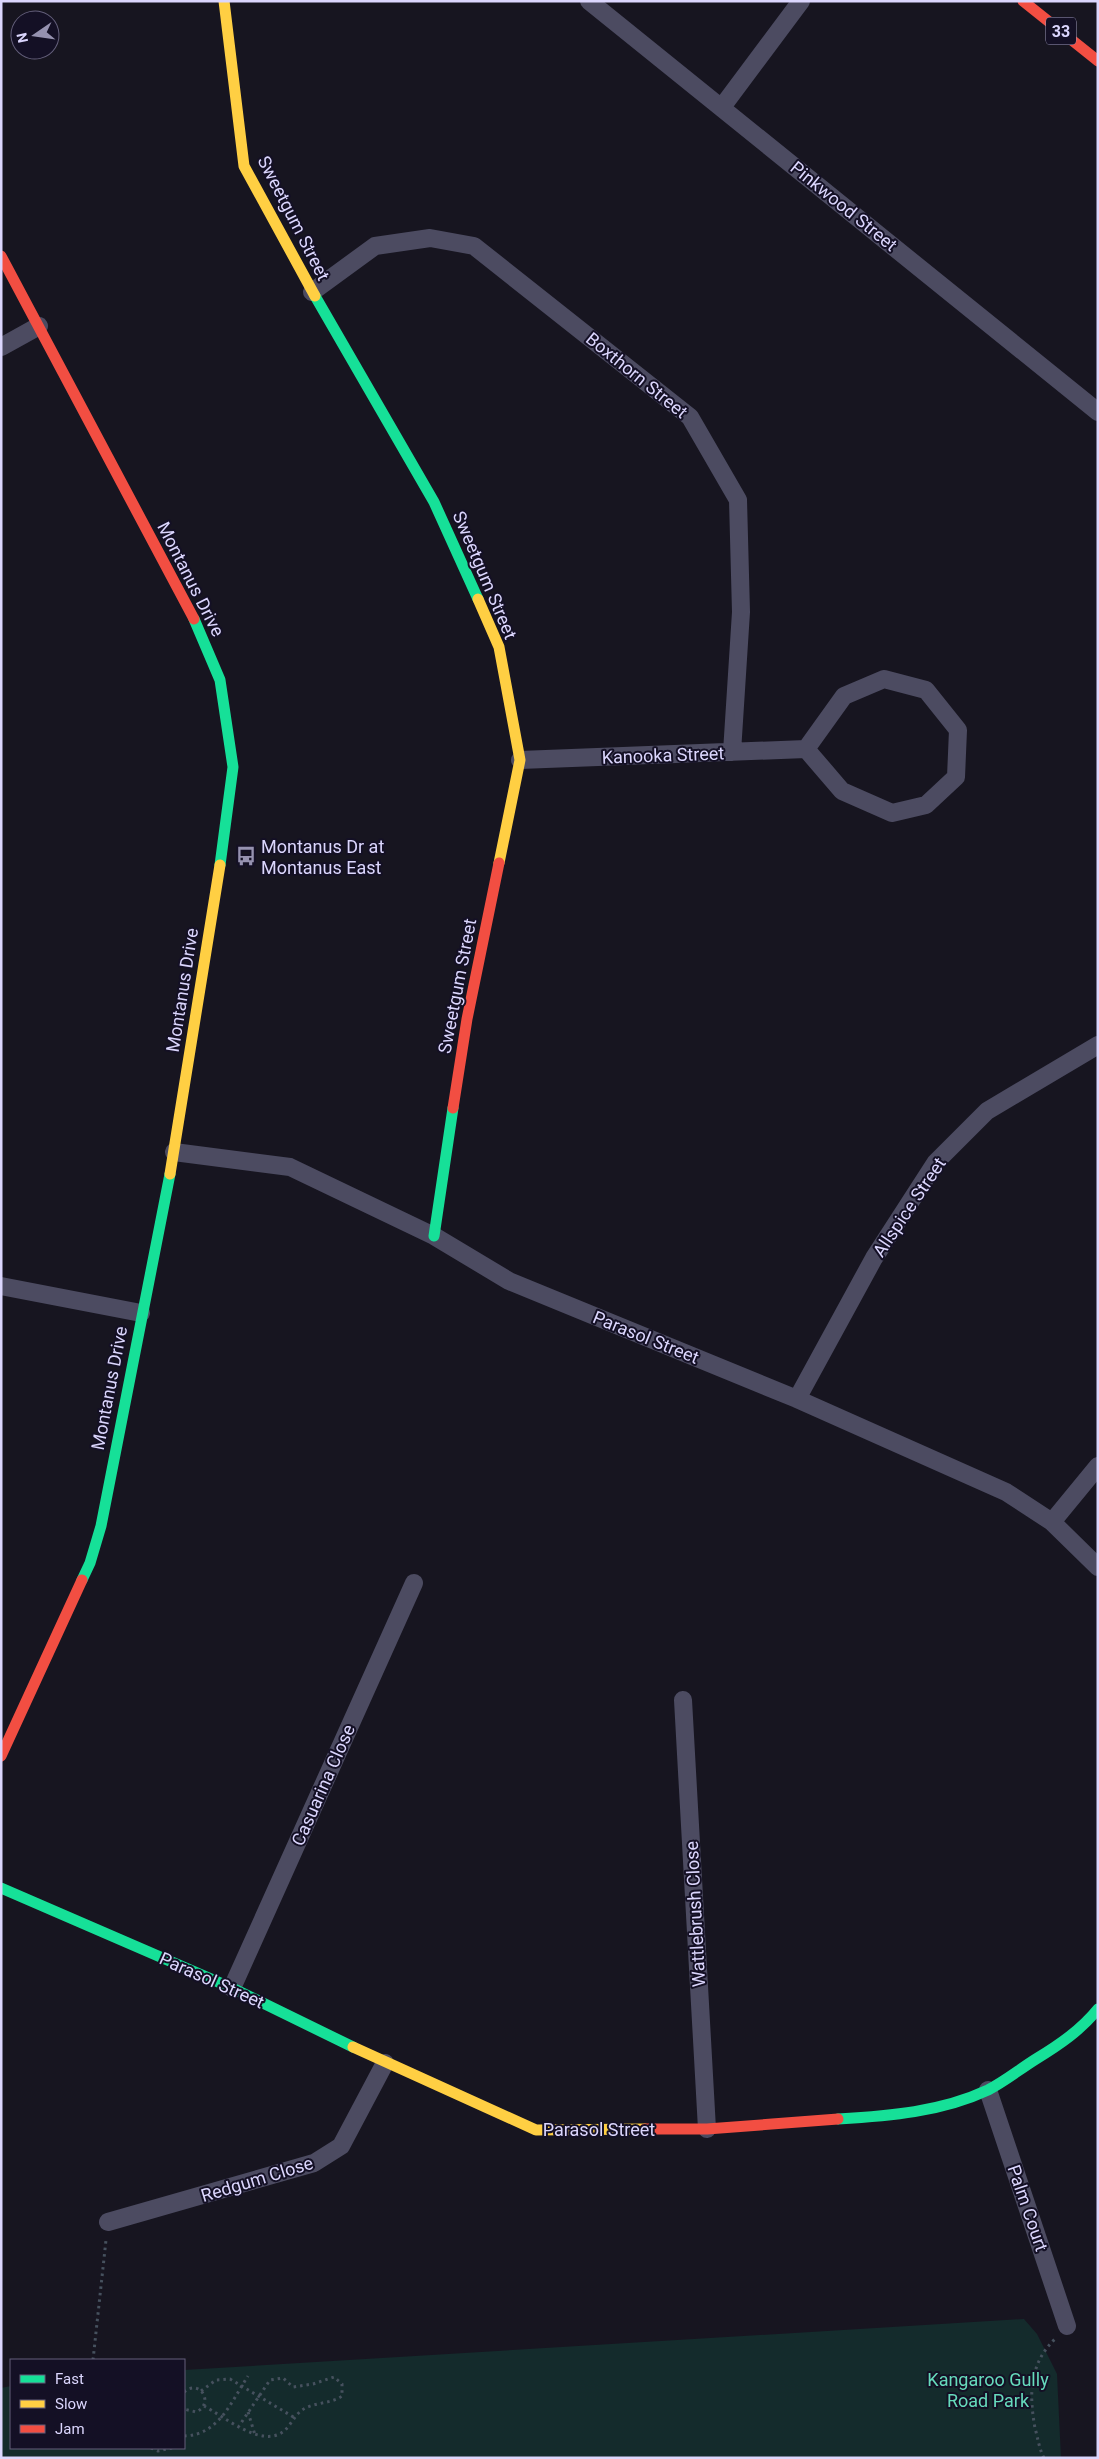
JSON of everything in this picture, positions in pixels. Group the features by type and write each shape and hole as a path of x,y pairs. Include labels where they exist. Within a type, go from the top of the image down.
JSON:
{"street":[{"name":"Sweetgum Street","path":"224,1 244,166 312,292 434,502 499,647 520,760 467,1018 434,1236"},
{"name":"Pinkwood Street","path":"590,1 1098,412"},
{"path":"722,107 801,1"},
{"name":"33","path":"1023,1 1098,61"},
{"name":"Boxthorn Street","path":"312,292 375,246 430,238 474,246 690,417 738,500 741,612 732,752"},
{"name":"Montanus Drive","path":"1,256 196,622 220,680 233,767 174,1152 141,1313 101,1526 90,1562 8,1721 1,1756"},
{"path":"1,346 39,326"},
{"path":"884,679 926,690 958,730 956,777 926,805 892,813 842,791 806,749 844,696 884,679"},
{"name":"Kanooka Street","path":"520,760 806,749"},
{"name":"Allspice Street","path":"797,1399 874,1258 936,1162 986,1111 1098,1046"},
{"name":"Parasol Street","path":"174,1152 290,1167 434,1236 509,1282 797,1399 1006,1492 1052,1522 1098,1567"},
{"path":"1,1286 141,1313"},
{"path":"1052,1522 1098,1466"},
{"name":"Casuarina Close","path":"232,1988 414,1583"},
{"name":"Wattlebrush Close","path":"683,1700 707,2128"},
{"name":"Parasol Street","path":"1,1888 232,1988 384,2063 536,2130 707,2128 885,2116 938,2108 988,2090 1063,2042 1090,2019 1098,2009"},
{"name":"Redgum Close","path":"108,2222 314,2163 341,2146 384,2063"},
{"name":"Palm Court","path":"988,2090 1068,2326"}],"path":[{"path":"93,2359 108,2222"},
{"path":"1044,2458 1040,2449 1033,2414 1031,2385 1035,2368 1042,2354 1068,2326"},
{"path":"185,2436 202,2434 214,2426 223,2416 248,2376"},
{"path":"202,2391 209,2384 224,2378 242,2386 295,2418"},
{"path":"204,2406 239,2426 255,2434 270,2437 279,2434 300,2411 310,2406 337,2399 342,2396 344,2390 339,2380 328,2378 313,2384 293,2387 283,2378 276,2378 266,2384 239,2426"},
{"path":"185,2391 193,2387 202,2391 205,2396 204,2406 196,2412 185,2411"},
{"path":"248,2411 255,2434"},
{"path":"153,2449 158,2451 167,2449"}],"green space":[{"name":"Kangaroo Gully Road Park","path":"1024,2319 1037,2334 1057,2374 1061,2458 1,2458 1,2388 10,2386 10,2449 185,2449 185,2370"}],"traffic: fast":[{"path":"315,296 434,502 478,599"},
{"path":"194,619 220,680 233,767 220,865"},
{"path":"434,1236 453,1108"},
{"path":"82,1580 90,1563 101,1526 170,1174"},
{"path":"1,1888 232,1988 353,2047"},
{"path":"838,2119 914,2112 952,2103 988,2090 1061,2043 1084,2024 1098,2009"}],"traffic: slow":[{"path":"224,1 244,166 315,296"},
{"path":"478,599 499,647 520,760 499,863"},
{"path":"170,1174 220,865"},
{"path":"353,2047 536,2130 645,2129"}],"traffic: jam":[{"path":"1023,1 1098,61"},
{"path":"1,256 194,619"},
{"path":"453,1108 467,1019 499,863"},
{"path":"1,1756 82,1580"},
{"path":"645,2129 707,2129 838,2119"}],"place":[{"name":"Montanus Dr at Montanus East","path":"246,856"}]}
